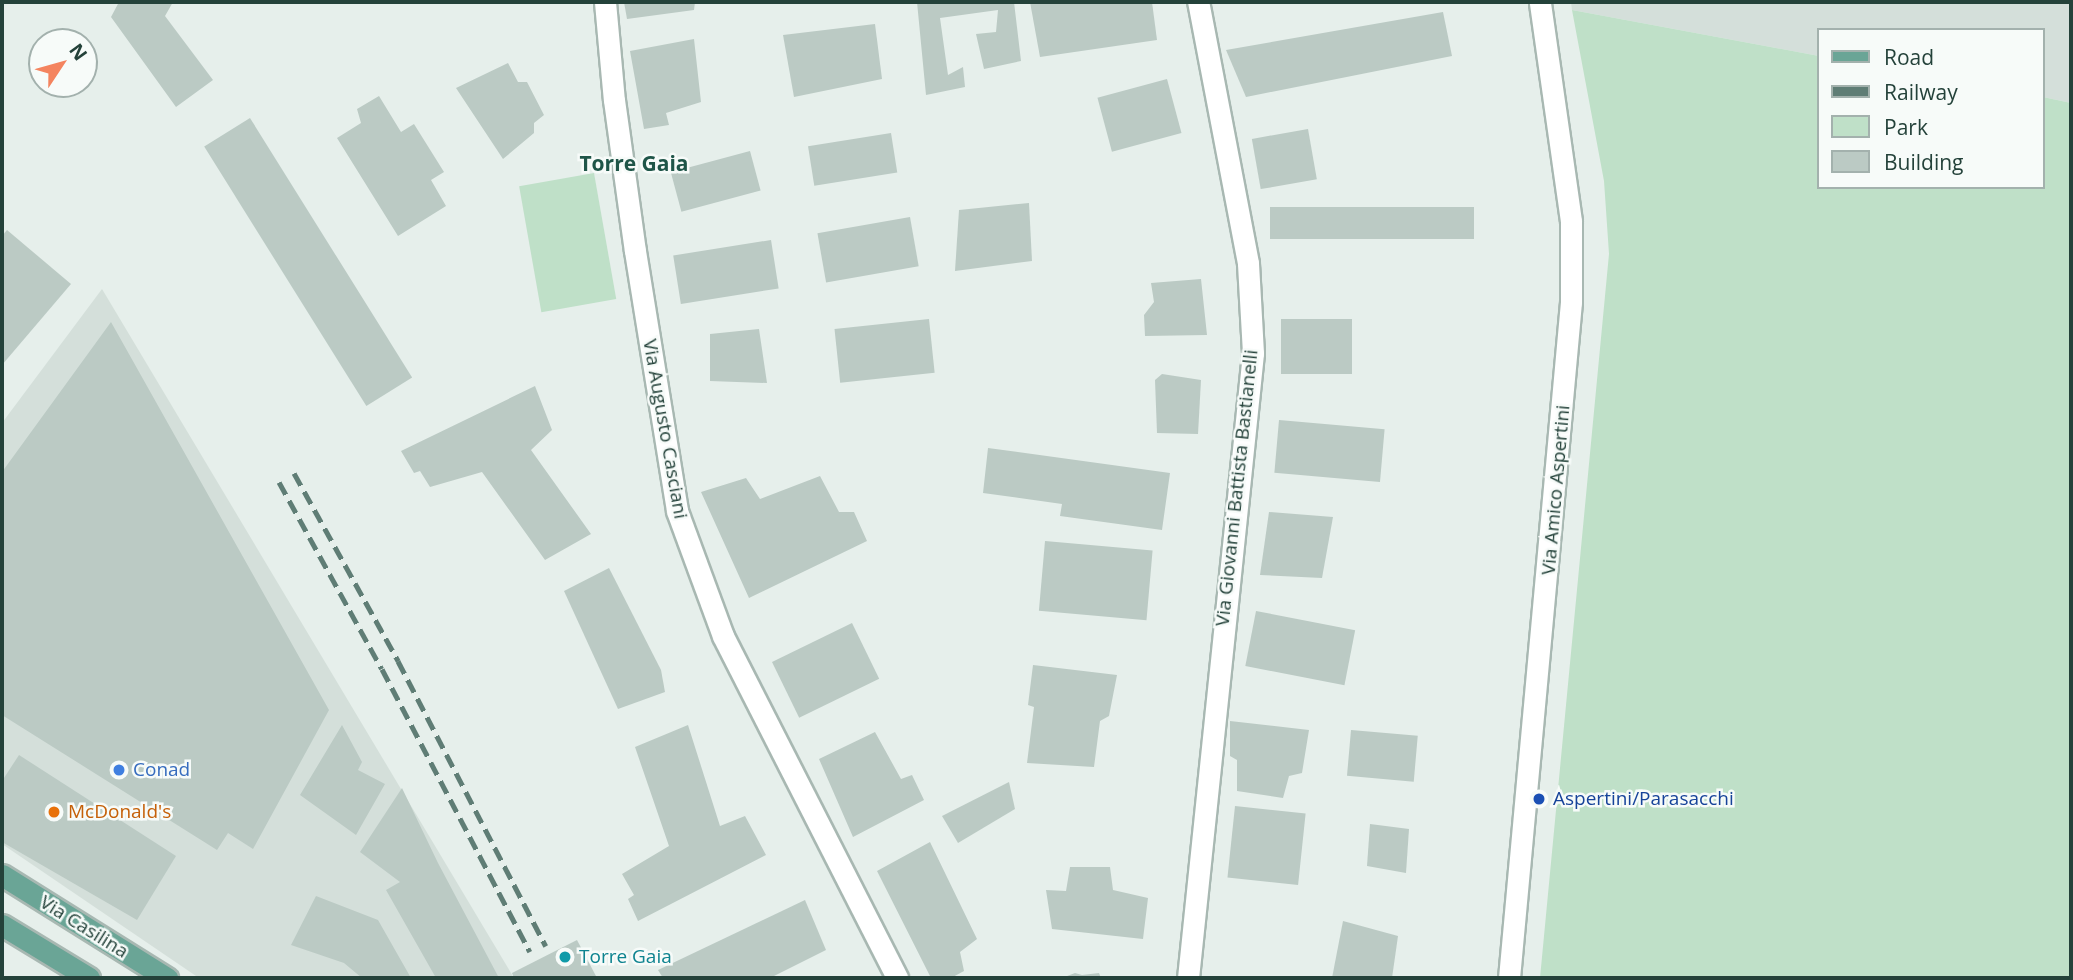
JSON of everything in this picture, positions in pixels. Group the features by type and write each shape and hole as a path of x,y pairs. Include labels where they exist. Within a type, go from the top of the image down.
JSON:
{"main road":[{"name":"Via Casilina","path":"2,875 167,978"},
{"path":"2,925 89,978"}],"street":[{"name":"Via Augusto Casciani","path":"606,2 614,100 635,251 677,511 723,636 897,978"},
{"name":"Via Giovanni Battista Bastianelli","path":"1188,978 1253,353 1248,263 1198,2"},
{"name":"Via Amico Aspertini","path":"1509,978 1571,302 1571,221 1540,2"}],"shaded area":[{"path":"1571,2 2071,2 2071,103 2045,97 2045,28 1818,28 1818,56 1572,10"},
{"path":"102,289 514,978 199,978 2,844 2,423"}],"green space":[{"path":"1572,10 1818,56 1818,189 2045,189 2045,97 2071,103 2071,978 1540,978 1609,254 1604,181"},
{"path":"594,173 616,299 541,312 519,186"}],"building":[{"path":"119,2 173,2 165,16 213,80 176,107 111,17"},
{"path":"624,2 695,2 694,10 627,19"},
{"path":"917,2 1014,2 1021,61 984,69 976,34 996,32 998,10 940,18 948,75 963,67 965,87 926,95"},
{"path":"1030,2 1152,2 1157,40 1040,57"},
{"path":"1443,12 1452,56 1246,97 1226,50"},
{"path":"875,24 882,79 794,97 783,35"},
{"path":"694,39 701,102 666,113 669,125 644,129 630,51"},
{"path":"508,63 518,82 527,82 544,115 534,123 534,133 503,159 456,88"},
{"path":"1167,79 1181,133 1112,152 1097,98"},
{"path":"379,96 401,132 414,124 444,172 431,180 446,206 398,236 337,138 361,123 357,109"},
{"path":"250,118 412,378 366,406 204,147"},
{"path":"1308,129 1317,179 1261,189 1252,139"},
{"path":"891,133 897,173 814,186 808,146"},
{"path":"750,151 761,191 681,212 671,172"},
{"path":"1029,203 1032,261 955,271 959,210"},
{"path":"1270,207 1474,207 1474,239 1270,239"},
{"path":"910,217 919,266 826,283 817,233"},
{"path":"7,230 71,284 2,365 2,236"},
{"path":"771,240 779,288 681,304 673,255"},
{"path":"1201,279 1207,335 1145,336 1144,315 1154,302 1151,283"},
{"path":"929,319 935,373 840,383 835,329"},
{"path":"1281,319 1352,319 1352,374 1281,374"},
{"path":"111,322 329,710 253,849 228,833 217,850 2,715 2,472"},
{"path":"759,329 767,383 710,381 710,334"},
{"path":"1162,374 1201,380 1198,434 1157,433 1155,380"},
{"path":"535,386 552,430 531,450 591,534 545,560 482,472 430,487 420,471 414,473 401,451"},
{"path":"1279,420 1385,429 1380,482 1274,473"},
{"path":"988,448 1170,473 1162,530 1060,516 1062,504 983,493"},
{"path":"820,476 839,512 854,512 867,541 749,598 701,492 746,478 760,499"},
{"path":"1269,512 1333,517 1322,578 1260,575"},
{"path":"1045,541 1153,550 1146,620 1039,611"},
{"path":"609,568 661,670 665,692 618,709 564,591"},
{"path":"1256,611 1355,630 1344,685 1245,666"},
{"path":"852,623 879,679 799,718 772,662"},
{"path":"1033,665 1117,675 1109,716 1100,721 1094,767 1027,763 1034,707 1028,705"},
{"path":"1230,721 1309,730 1302,773 1289,776 1283,798 1237,791 1237,760 1230,756"},
{"path":"342,725 362,762 358,770 385,784 356,835 300,795"},
{"path":"688,725 720,826 745,816 766,855 638,921 628,899 634,895 622,874 669,846 635,747"},
{"path":"1351,730 1418,736 1414,782 1347,776"},
{"path":"875,732 901,779 912,775 924,800 853,837 819,759"},
{"name":"McDonald's","path":"19,755 176,856 137,920 2,842 2,781"},
{"path":"1009,782 1015,809 958,843 942,816"},
{"path":"402,788 499,978 436,978 386,890 400,882 360,852"},
{"path":"1235,806 1306,813 1298,885 1227,878"},
{"path":"1370,824 1409,829 1406,873 1367,866"},
{"path":"930,842 977,939 960,952 964,971 951,978 931,978 877,871"},
{"path":"1070,867 1110,867 1113,890 1148,898 1143,939 1052,929 1046,890 1066,891"},
{"path":"316,896 378,920 411,978 362,978 344,963 291,945"},
{"path":"805,900 826,950 770,978 663,978 658,970"},
{"path":"1343,921 1398,936 1392,978 1332,978"},
{"name":"Torre Gaia","path":"577,940 597,978 514,978 512,973"},
{"path":"1075,973 1099,973 1101,978 1062,978"}],"railway":[{"path":"294,473 398,661 546,946"},
{"path":"279,482 382,669 530,952"}],"place":[{"name":"Conad","path":"119,770"},
{"name":"Aspertini/Parasacchi","path":"1539,799"},
{"name":"McDonald's","path":"54,812"},
{"name":"Torre Gaia","path":"565,957"}],"district":[{"name":"Torre Gaia","path":"634,163"}]}
